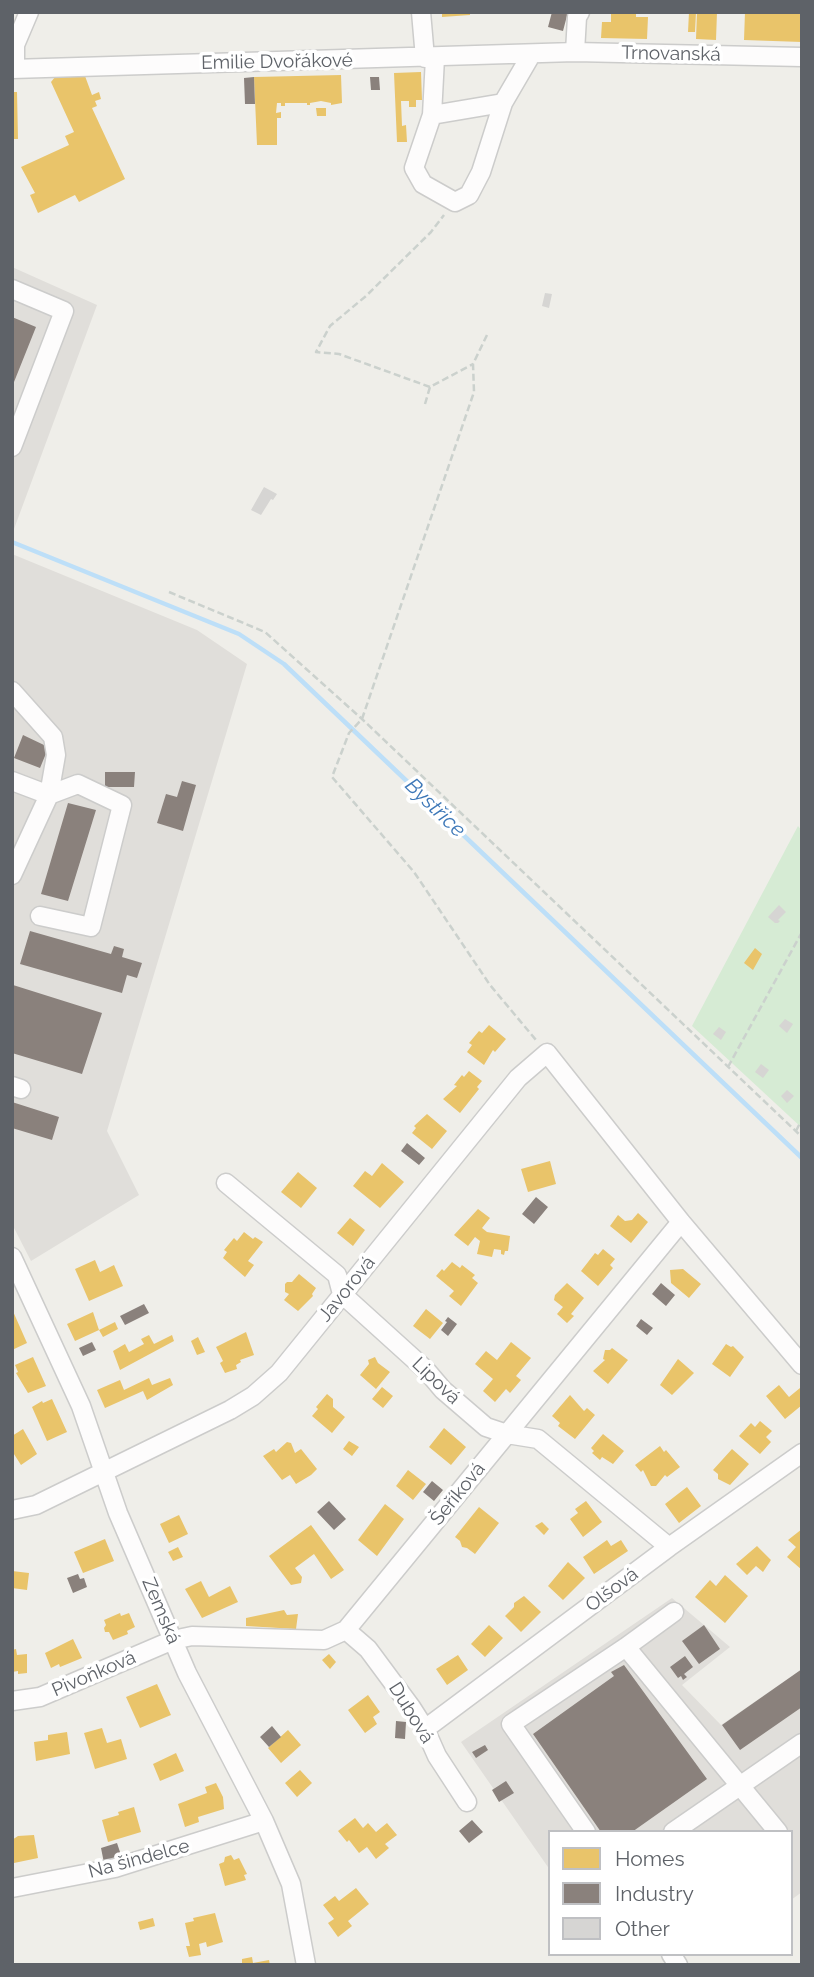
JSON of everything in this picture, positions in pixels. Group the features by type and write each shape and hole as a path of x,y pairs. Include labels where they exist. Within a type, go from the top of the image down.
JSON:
{"street":[{"path":"14,69 15,44 29,12"},
{"path":"421,12 430,58 432,115 414,168 423,184 455,202 469,195 481,172 503,103 536,54"},
{"path":"575,52 577,17 580,12"},
{"name":"Trnovanská","path":"536,54 575,52 802,57"},
{"name":"Emilie Dvořákové","path":"14,69 536,54"},
{"path":"432,115 503,103"},
{"path":"12,289 64,311 12,447"},
{"path":"12,691 19,706 53,737 56,755 49,795 12,875"},
{"path":"12,781 49,795 78,784 122,805 91,928 40,916"},
{"path":"547,1053 681,1222 802,1365"},
{"name":"Javorová","path":"12,1510 36,1505 230,1410 253,1396 279,1373 518,1078 547,1053"},
{"name":"Lipová","path":"226,1183 337,1275 342,1294 486,1427 538,1439 669,1547"},
{"name":"Šeříková","path":"346,1630 681,1222"},
{"name":"Zemská","path":"12,1257 81,1406 118,1513 187,1674 264,1821 290,1884 306,1965"},
{"name":"Olšová","path":"425,1729 669,1547 802,1453"},
{"path":"585,1830 511,1724 674,1612"},
{"path":"173,1640 192,1636 324,1640 346,1630"},
{"name":"Dubová","path":"346,1630 368,1649 425,1729 437,1756 467,1802"},
{"name":"Pivoňková","path":"12,1701 40,1697 173,1640"},
{"path":"626,1647 776,1830"},
{"path":"676,1830 802,1743"},
{"name":"Na šindelce","path":"12,1888 115,1868 264,1821"}],"path":[{"path":"430,387 339,354 316,352 330,326 366,296 431,232 455,202"},
{"path":"486,335 474,364 474,392 362,719 349,733 332,776 414,872 490,985 547,1053"},
{"path":"425,404 430,387 474,364"},
{"path":"169,592 265,632 362,719 802,1137"},
{"path":"729,1067 802,932"},
{"path":"796,1131 802,1119"}],"shaded area":[{"path":"12,267 97,305 14,529 12,528"},
{"path":"12,554 197,630 247,664 107,1131 139,1195 31,1261 12,1224"},
{"path":"672,1598 730,1647 682,1685 721,1725 802,1669 802,1892 793,1899 793,1830 548,1830 548,1867 461,1742"}],"green space":[{"path":"798,826 802,831 802,1128 692,1026"}],"building: Homes":[{"path":"442,12 470,12 470,15 442,17"},
{"path":"611,12 636,12 636,17 648,17 647,39 601,38 602,22 611,22"},
{"path":"689,12 696,12 695,32 688,32"},
{"path":"697,12 717,12 716,40 696,39"},
{"path":"745,12 802,14 802,42 744,40"},
{"path":"421,72 422,100 416,100 416,107 409,107 409,101 401,101 402,126 406,125 407,142 397,142 394,73"},
{"path":"341,75 342,103 331,105 321,101 310,105 285,103 285,106 281,106 281,103 277,103 276,113 281,112 281,118 277,118 277,145 257,145 254,77"},
{"path":"85,76 92,95 99,92 101,99 95,101 97,106 92,108 125,179 79,202 75,195 38,213 30,195 35,193 21,167 69,145 65,136 74,132 51,82 55,77"},
{"path":"12,92 17,92 18,139 12,139"},
{"path":"316,108 326,108 326,116 317,116"},
{"path":"755,948 762,954 753,970 744,963"},
{"path":"489,1025 506,1039 495,1052 493,1050 484,1065 467,1052 472,1045 469,1043 479,1031 482,1033"},
{"path":"469,1071 482,1081 460,1113 443,1099 457,1086 454,1085 462,1075 464,1077"},
{"path":"427,1114 447,1131 432,1149 412,1133 416,1128 414,1126"},
{"path":"550,1161 556,1184 528,1192 521,1169"},
{"path":"382,1163 404,1182 380,1208 353,1186 365,1171 372,1176"},
{"path":"298,1172 317,1188 301,1208 281,1192"},
{"path":"478,1209 490,1218 482,1228 487,1232 510,1236 508,1251 505,1251 504,1255 501,1250 494,1249 492,1257 477,1254 480,1241 475,1237 468,1246 454,1235"},
{"path":"638,1213 648,1222 631,1243 610,1226 618,1215 625,1221 632,1220"},
{"path":"350,1218 365,1230 353,1246 337,1233"},
{"path":"244,1232 263,1242 248,1261 254,1265 245,1277 223,1258 227,1252 224,1250 234,1238 237,1241"},
{"path":"603,1249 615,1259 610,1265 613,1268 598,1286 581,1271 595,1253 598,1255"},
{"path":"95,1260 100,1272 114,1265 123,1286 89,1301 75,1269"},
{"path":"452,1262 460,1268 462,1265 475,1275 472,1278 478,1283 461,1306 449,1296 454,1291 436,1276"},
{"path":"683,1269 701,1284 689,1298 671,1283 670,1270"},
{"path":"299,1274 316,1288 313,1296 298,1311 284,1300 289,1294 285,1292 285,1284 292,1282"},
{"path":"567,1283 584,1298 567,1323 557,1314 563,1307 554,1300 555,1295"},
{"path":"12,1309 27,1343 12,1350"},
{"path":"426,1309 443,1323 430,1339 413,1326"},
{"path":"93,1312 99,1330 75,1341 67,1324"},
{"path":"115,1322 118,1329 103,1337 99,1330"},
{"path":"246,1332 254,1355 240,1360 236,1365 237,1369 225,1373 216,1347"},
{"path":"149,1335 154,1344 172,1335 174,1341 120,1370 113,1351 125,1344 129,1352 144,1344 141,1339"},
{"path":"198,1337 205,1352 197,1355 191,1341"},
{"path":"511,1342 531,1358 516,1376 521,1380 510,1393 506,1389 495,1402 483,1391 493,1379 475,1364 486,1351 497,1360"},
{"path":"726,1344 733,1346 744,1357 730,1377 712,1364"},
{"path":"612,1348 628,1360 608,1384 593,1371 605,1360 605,1350"},
{"path":"33,1357 46,1386 28,1393 16,1373 18,1372 15,1365"},
{"path":"375,1357 378,1363 390,1372 376,1389 360,1375 369,1364 368,1360"},
{"path":"678,1359 694,1373 672,1395 660,1385"},
{"path":"149,1378 152,1385 170,1378 173,1385 147,1400 143,1391 105,1408 97,1390 120,1380 124,1390"},
{"path":"779,1385 789,1397 800,1388 802,1391 802,1405 785,1419 766,1396"},
{"path":"382,1387 393,1396 383,1408 372,1399"},
{"path":"327,1394 333,1399 333,1407 345,1417 332,1433 312,1416"},
{"path":"570,1395 584,1411 587,1408 595,1415 575,1439 558,1426 560,1423 552,1416"},
{"path":"52,1399 67,1432 47,1441 32,1407"},
{"path":"760,1421 772,1431 766,1437 771,1442 760,1454 739,1436 751,1423 755,1427"},
{"path":"444,1428 466,1447 451,1465 429,1447"},
{"path":"23,1429 37,1454 21,1465 12,1451 12,1436"},
{"path":"603,1434 624,1451 613,1464 602,1457 600,1460 592,1453 594,1451 591,1448"},
{"path":"349,1441 359,1447 352,1456 343,1449"},
{"path":"287,1442 291,1443 295,1453 301,1449 317,1469 296,1484 290,1475 282,1480 263,1456 274,1449 276,1452"},
{"path":"660,1446 680,1467 667,1477 665,1475 656,1486 651,1486 643,1470 641,1472 635,1465"},
{"path":"732,1449 749,1464 730,1485 718,1479 718,1474 713,1470"},
{"path":"408,1470 426,1484 413,1500 396,1486"},
{"path":"687,1487 701,1506 679,1523 665,1504"},
{"path":"586,1501 602,1522 583,1537 570,1519 578,1513 575,1509"},
{"path":"385,1504 404,1519 377,1556 358,1540"},
{"path":"479,1507 499,1523 475,1554 462,1547 455,1537"},
{"path":"179,1515 188,1534 169,1543 160,1524"},
{"path":"542,1522 549,1529 544,1535 535,1526"},
{"path":"311,1525 344,1570 331,1579 314,1554 295,1568 302,1577 301,1583 291,1585 269,1556"},
{"path":"802,1529 802,1570 787,1557 796,1547 788,1540"},
{"path":"105,1539 114,1561 83,1573 74,1552"},
{"path":"607,1540 611,1546 621,1540 628,1551 594,1574 583,1557"},
{"path":"757,1546 771,1560 763,1572 756,1566 747,1575 736,1564"},
{"path":"178,1547 183,1557 173,1561 168,1552"},
{"path":"568,1562 585,1578 563,1600 548,1586"},
{"path":"12,1571 29,1573 27,1590 12,1588"},
{"path":"725,1575 748,1596 725,1623 695,1597 710,1580 716,1586"},
{"path":"201,1581 209,1597 230,1586 238,1602 202,1618 185,1589"},
{"path":"524,1596 541,1612 521,1632 505,1616 514,1607 514,1603"},
{"path":"284,1610 287,1615 298,1614 296,1629 246,1626 246,1618"},
{"path":"120,1613 121,1616 129,1613 135,1627 127,1631 128,1634 113,1640 109,1632 105,1632 104,1620"},
{"path":"489,1625 503,1638 485,1657 471,1644"},
{"path":"73,1639 82,1658 51,1668 45,1653"},
{"path":"16,1649 17,1655 27,1654 27,1673 12,1672 12,1650"},
{"path":"329,1654 336,1662 330,1669 322,1660"},
{"path":"458,1655 468,1670 447,1685 436,1669"},
{"path":"157,1684 171,1715 140,1728 126,1697"},
{"path":"368,1695 380,1712 373,1717 377,1724 365,1733 348,1710"},
{"path":"102,1728 107,1743 121,1739 127,1759 95,1769 84,1733"},
{"path":"288,1730 301,1745 281,1763 268,1748"},
{"path":"67,1732 70,1754 36,1761 34,1742 48,1740 48,1735"},
{"path":"176,1753 184,1771 160,1781 153,1764"},
{"path":"300,1770 312,1783 297,1797 285,1783"},
{"path":"216,1783 223,1797 224,1809 198,1817 199,1822 185,1827 178,1804 207,1793 205,1787"},
{"path":"134,1807 141,1832 108,1842 102,1820"},
{"path":"355,1818 363,1828 368,1823 376,1832 387,1823 397,1835 385,1844 389,1848 376,1859 367,1847 359,1853 338,1831"},
{"path":"34,1835 38,1858 14,1863 12,1840 18,1836"},
{"path":"231,1855 234,1860 239,1858 247,1874 244,1875 246,1880 225,1886 219,1864"},
{"path":"356,1888 369,1904 348,1921 352,1926 338,1937 328,1923 334,1919 323,1905 335,1896 339,1901"},
{"path":"215,1913 223,1942 207,1947 206,1942 199,1944 201,1955 189,1957 186,1946 190,1946 185,1923 194,1921 193,1918"},
{"path":"153,1918 155,1926 140,1930 138,1922"},
{"path":"252,1957 253,1963 269,1960 270,1965 242,1965 242,1959"}],"building: Industry":[{"path":"552,12 568,12 563,31 548,27"},
{"path":"254,77 255,104 245,104 244,78"},
{"path":"370,77 379,77 380,90 371,90"},
{"path":"12,317 36,327 12,387"},
{"path":"23,735 44,745 47,751 40,768 14,758"},
{"path":"105,772 135,772 134,787 105,787"},
{"path":"182,781 196,785 183,831 157,823 166,794 177,797"},
{"path":"68,803 96,810 68,901 41,894"},
{"path":"30,931 111,954 114,946 124,949 122,957 142,963 137,978 127,975 122,993 20,964"},
{"path":"13,985 102,1013 82,1074 12,1053"},
{"path":"12,1102 59,1117 52,1140 12,1128"},
{"path":"407,1143 425,1158 419,1165 401,1151"},
{"path":"536,1197 548,1207 534,1224 522,1214"},
{"path":"661,1283 675,1295 666,1306 652,1294"},
{"path":"144,1304 149,1313 125,1325 120,1316"},
{"path":"448,1317 457,1324 448,1336 441,1330"},
{"path":"641,1319 653,1328 647,1335 636,1326"},
{"path":"92,1342 96,1350 83,1356 79,1348"},
{"path":"432,1481 443,1490 434,1501 423,1492"},
{"path":"329,1501 346,1519 334,1530 317,1512"},
{"path":"78,1574 80,1579 84,1578 87,1587 73,1593 67,1578"},
{"path":"704,1625 720,1649 699,1664 682,1641"},
{"path":"685,1656 693,1667 684,1674 687,1677 683,1680 681,1676 678,1678 670,1667"},
{"path":"624,1665 707,1779 635,1830 600,1830 533,1734 614,1676 611,1672"},
{"path":"802,1669 802,1707 740,1750 722,1725"},
{"path":"396,1721 406,1722 405,1739 395,1738"},
{"path":"272,1726 281,1737 269,1747 260,1737"},
{"path":"485,1745 488,1750 476,1758 472,1752"},
{"path":"506,1781 514,1793 499,1802 492,1790"},
{"path":"472,1820 483,1832 469,1843 459,1831"},
{"path":"117,1843 122,1858 104,1863 101,1848"}],"building: Other":[{"path":"545,293 552,294 549,308 542,306"},
{"path":"264,487 277,494 261,515 251,510"},
{"path":"779,905 786,912 778,923 775,923 768,917"},
{"path":"785,1019 793,1024 787,1033 779,1026"},
{"path":"719,1027 726,1032 721,1040 713,1034"},
{"path":"761,1064 769,1070 763,1078 755,1072"},
{"path":"787,1090 794,1096 787,1103 781,1096"}],"waterway":[{"name":"Bystřice","path":"12,542 239,634 284,664 802,1158"}]}
